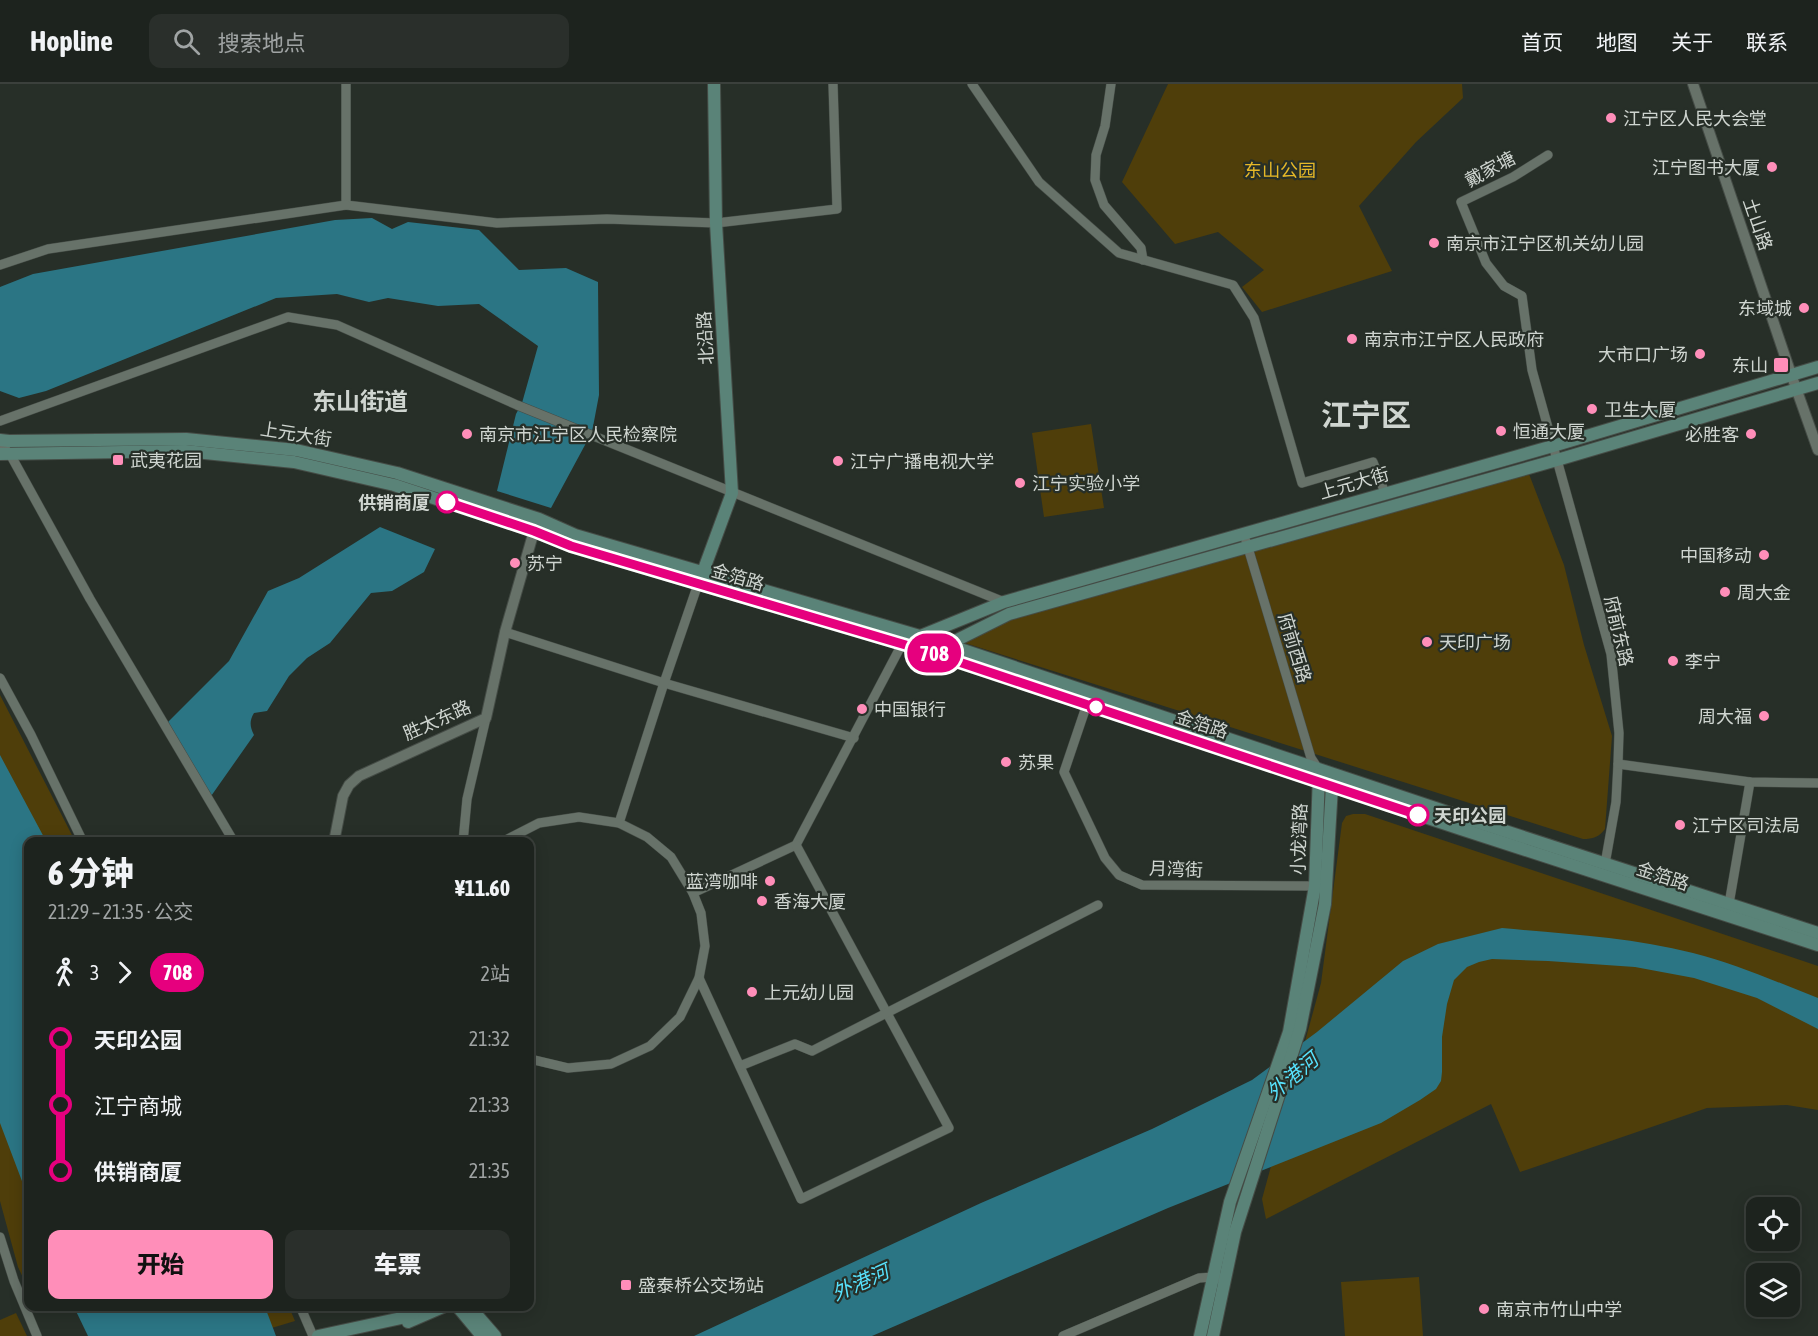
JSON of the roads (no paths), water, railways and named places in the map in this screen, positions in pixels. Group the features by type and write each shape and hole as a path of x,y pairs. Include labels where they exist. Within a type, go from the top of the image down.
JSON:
{"main road":[{"name":"北沿路","path":"700,579 732,493 716,223 714,84"},
{"name":"上元大街","path":"902,644 1004,602 1553,446 1818,366"},
{"name":"上元大街","path":"926,651 947,645 1009,614 1557,460 1818,383"},
{"name":"上元大街","path":"0,442 186,439 296,450 397,473 539,519 573,540"},
{"name":"上元大街","path":"5,454 185,451 294,462 393,485 534,531 573,540"},
{"name":"金箔路","path":"573,540 1818,933"},
{"name":"金箔路","path":"700,579 920,636 1319,776 1332,786 1818,945"},
{"name":"小龙湾路","path":"1295,1031 1315,886 1319,776"},
{"name":"小龙湾路","path":"1213,1336 1219,1278 1229,1231 1230,1202 1295,1031 1325,904 1332,786"},
{"name":"小龙湾路","path":"1200,1336 1219,1278"},
{"path":"318,1336 406,1317 415,1311"},
{"path":"357,1336 405,1324 434,1311"},
{"path":"461,1311 482,1336"},
{"path":"473,1311 495,1336"}],"street":[{"path":"346,84 346,205"},
{"path":"0,265 48,249 346,205 497,223 608,219 716,223 837,209 833,84"},
{"path":"972,84 1039,182 1119,253 1233,285 1254,318 1302,483 1373,462 1384,493"},
{"path":"1111,84 1105,126 1096,155 1095,180 1104,205 1141,248 1143,260"},
{"name":"土山路","path":"1694,84 1818,450"},
{"name":"戴家塘","path":"1548,155 1513,177 1461,202 1486,263 1504,286 1522,296 1532,370 1553,446"},
{"path":"0,421 288,317 337,326 517,405 1004,602"},
{"path":"0,442 231,837"},
{"name":"府前东路","path":"1553,446 1611,654 1619,733 1616,801 1605,864"},
{"name":"胜太东路","path":"335,837 344,796 349,785 359,776 486,718 505,632 534,531"},
{"name":"府前西路","path":"1244,533 1311,758 1319,776"},
{"path":"619,824 664,682 700,579"},
{"path":"505,632 854,738"},
{"path":"693,893 796,845 902,644"},
{"path":"0,678 31,735 81,837"},
{"name":"月湾街","path":"1087,704 1064,772 1105,858 1119,875 1142,885 1315,886"},
{"path":"463,837 466,800 486,718"},
{"path":"1618,764 1750,782 1818,783"},
{"path":"1729,904 1750,782"},
{"path":"512,837 539,823 579,816 619,824 647,837 671,857 693,893 701,913 705,946 699,978 681,1017 650,1046 611,1064 568,1068 534,1060"},
{"path":"699,978 801,1199 949,1128 796,845"},
{"path":"740,1066 795,1044 812,1051 1098,905"},
{"path":"0,1237 24,1305"},
{"path":"1063,1336 1199,1278 1219,1278"},
{"path":"27,1311 37,1336"},
{"path":"302,1311 313,1336"}],"water":[{"path":"372,218 392,229 408,222 479,230 519,270 566,268 598,282 599,395 592,432 551,508 497,491 516,414 522,403 538,346 479,304 438,306 388,298 369,302 337,294 276,298 46,391 19,398 0,391 0,287 33,274 335,220"},
{"path":"380,527 435,549 424,572 392,591 371,593 330,643 307,658 289,676 267,711 254,713 251,724 254,735 209,799 165,725 229,661 268,591 299,578"},
{"path":"0,755 44,837 24,837 24,1186 0,1123"},
{"name":"外港河","path":"1502,928 1646,943 1725,962 1818,998 1818,1029 1757,998 1694,978 1635,967 1492,959 1479,962 1467,967 1454,980 1447,1004 1442,1037 1441,1081 1436,1089 1381,1123 1168,1208 872,1336 694,1336 981,1203 1152,1129 1252,1080 1317,1032 1403,961 1438,944"},
{"path":"76,1311 267,1311 276,1336 88,1336"}],"place":[{"name":"江宁区人民大会堂","path":"1611,118"},
{"name":"江宁图书大厦","path":"1772,167"},
{"name":"南京市江宁区机关幼儿园","path":"1434,243"},
{"name":"东域城","path":"1804,308"},
{"name":"南京市江宁区人民政府","path":"1352,339"},
{"name":"大市口广场","path":"1700,354"},
{"name":"东山","path":"1781,365"},
{"name":"卫生大厦","path":"1592,409"},
{"name":"恒通大厦","path":"1501,431"},
{"name":"南京市江宁区人民检察院","path":"467,434"},
{"name":"必胜客","path":"1751,434"},
{"name":"武夷花园","path":"118,460"},
{"name":"江宁广播电视大学","path":"838,461"},
{"name":"江宁实验小学","path":"1020,483"},
{"name":"供销商厦","path":"447,502"},
{"name":"中国移动","path":"1764,555"},
{"name":"苏宁","path":"515,563"},
{"name":"周大金","path":"1725,592"},
{"name":"天印广场","path":"1427,642"},
{"name":"李宁","path":"1673,661"},
{"name":"中国银行","path":"862,709"},
{"name":"周大福","path":"1764,716"},
{"name":"苏果","path":"1006,762"},
{"name":"天印公园","path":"1418,815"},
{"name":"江宁区司法局","path":"1680,825"},
{"name":"蓝湾咖啡","path":"770,881"},
{"name":"香海大厦","path":"762,901"},
{"name":"上元幼儿园","path":"752,992"},
{"name":"盛泰桥公交场站","path":"626,1285"},
{"name":"南京市竹山中学","path":"1484,1309"}],"district":[{"name":"东山街道","path":"360,401"},
{"name":"江宁区","path":"1366,415"}],"park label":[{"name":"东山公园","path":"1280,170"}]}
